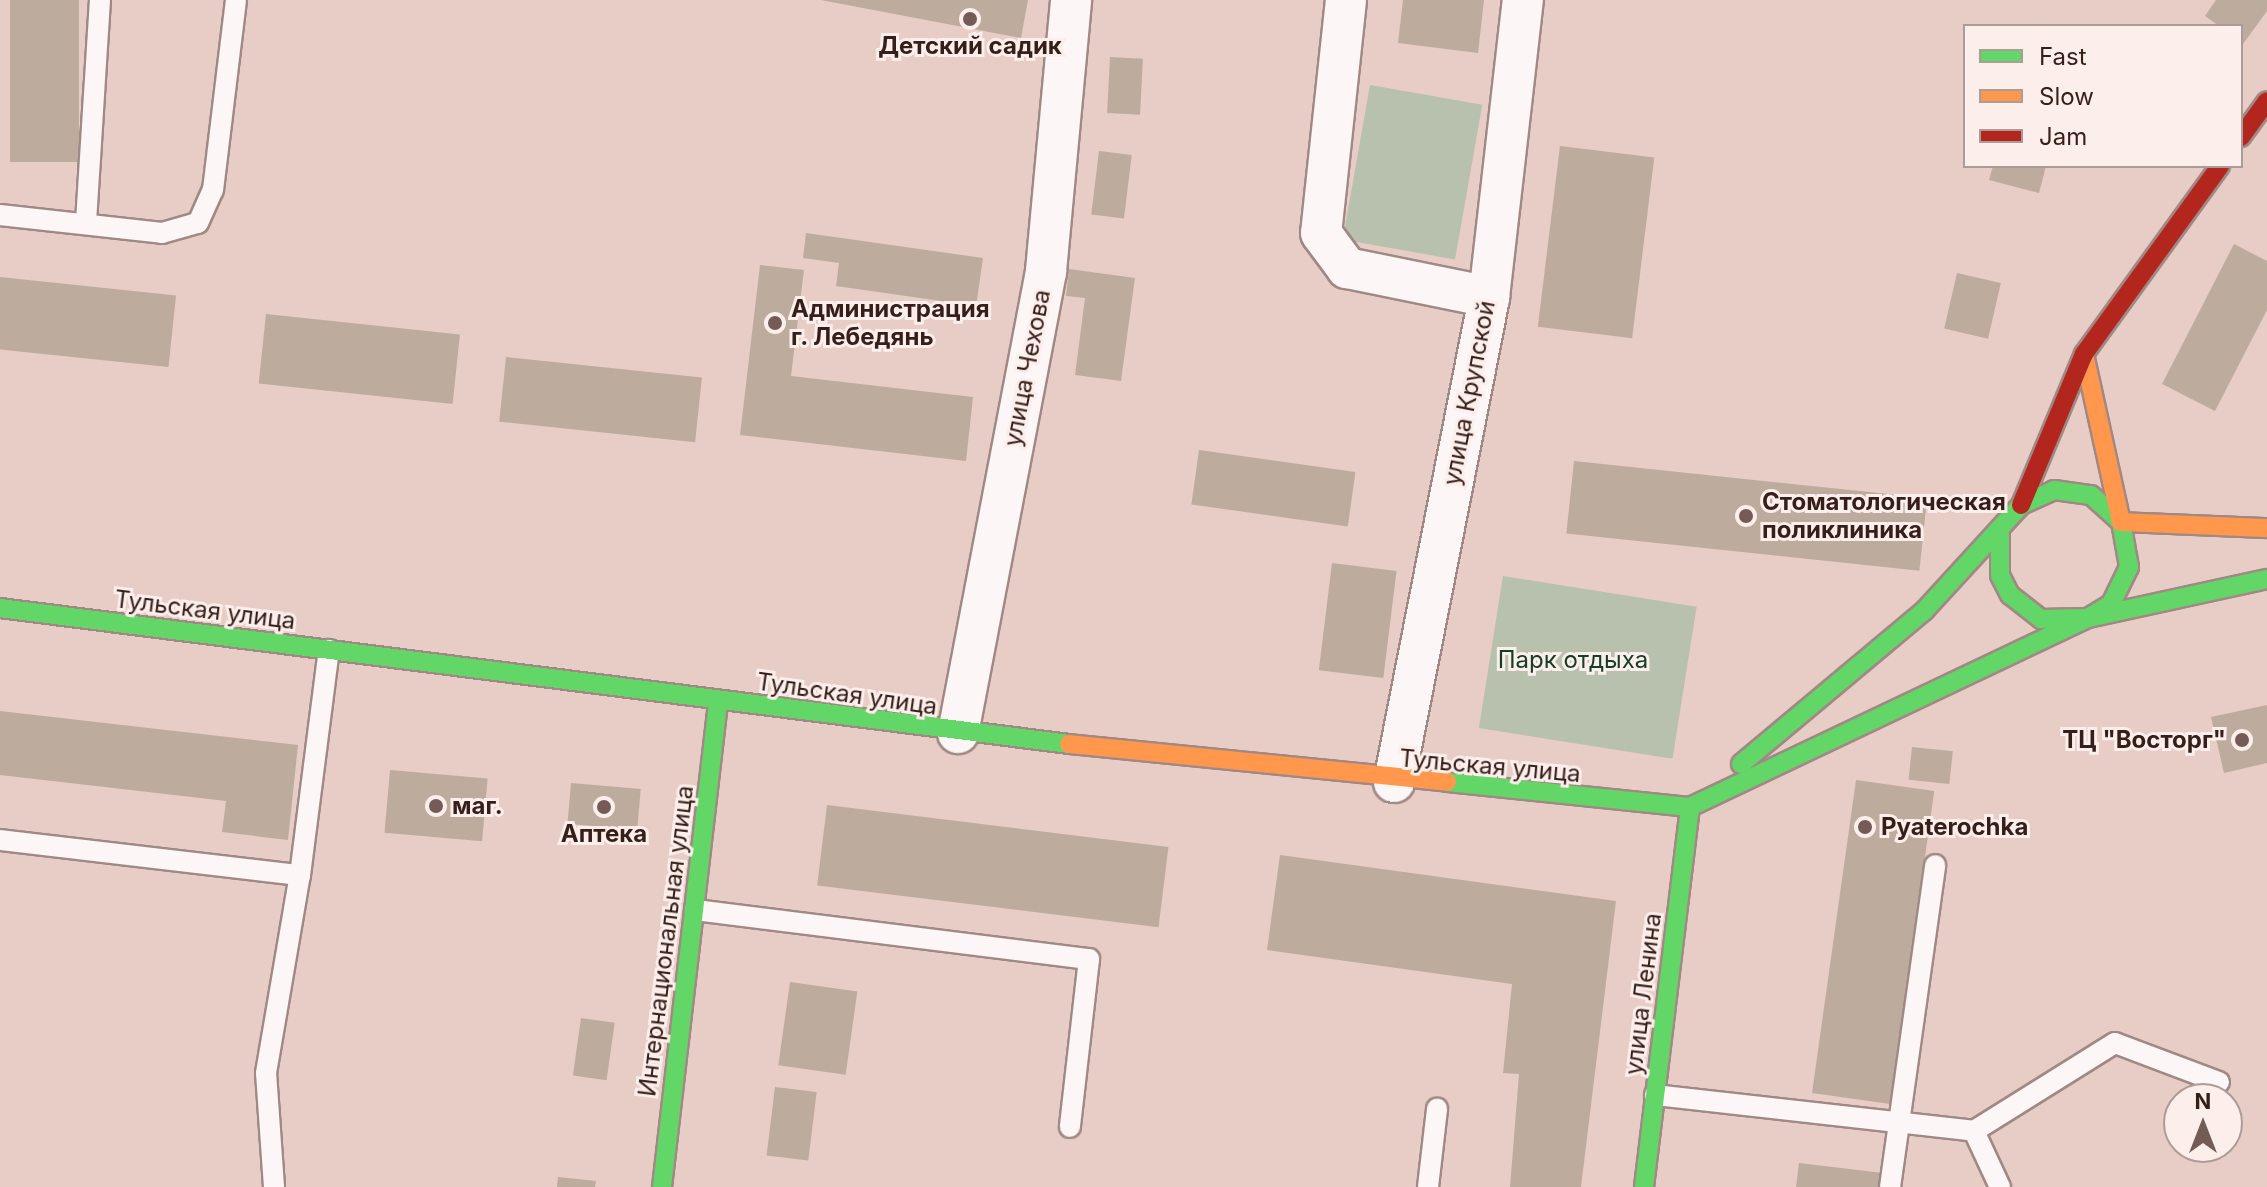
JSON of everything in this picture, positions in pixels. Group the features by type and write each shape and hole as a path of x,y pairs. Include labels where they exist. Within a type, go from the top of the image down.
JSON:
{"main road":[{"path":"2243,134 2267,101"},
{"path":"1690,807 1924,611 2000,536 2021,505 2084,354 2219,168"},
{"path":"1690,807 2088,618 2124,584 2129,544 2121,522 2084,354"},
{"path":"2021,505 2054,490 2078,491 2121,522 2267,528"},
{"path":"2000,536 2000,575 2021,607 2041,619 2088,618 2267,579"},
{"name":"Тульская улица","path":"0,608 958,733 1394,782 1690,807"},
{"name":"Интернациональная улица","path":"662,1187 718,701"},
{"name":"улица Ленина","path":"1644,1187 1690,807"}],"street":[{"name":"улица Чехова","path":"958,733 1046,271 1071,0"},
{"path":"1346,0 1321,233 1347,268 1489,297"},
{"name":"улица Крупской","path":"1394,782 1489,297 1523,0"}],"lane":[{"path":"86,222 100,0"},
{"path":"0,215 86,222 162,233 198,223 213,190 236,0"},
{"path":"274,1187 266,1073 300,875 329,650"},
{"path":"0,840 300,875"},
{"path":"1890,1187 1935,865"},
{"path":"695,910 1089,959 1070,1127"},
{"path":"1655,1095 1974,1131 2115,1043 2219,1082"},
{"path":"1428,1187 1437,1109"},
{"path":"1974,1131 2000,1187"}],"green space":[{"path":"1370,85 1482,105 1455,259 1343,240"},
{"name":"Парк отдыха","path":"1503,576 1697,607 1672,759 1479,728"}],"building":[{"path":"10,0 79,0 79,162 10,162"},
{"name":"Детский садик","path":"821,0 1028,0 1021,38"},
{"path":"1403,0 1484,0 1478,53 1398,43"},
{"path":"2216,0 2267,0 2267,11 2243,44 2243,24 2216,24 2205,16"},
{"path":"1110,57 1143,59 1140,115 1107,113"},
{"path":"1560,146 1654,158 1632,338 1538,327"},
{"path":"1099,151 1132,155 1124,219 1091,215"},
{"path":"1992,168 2045,168 2039,193 1989,180"},
{"path":"806,233 983,258 976,306 836,286 839,263 803,258"},
{"path":"2234,244 2267,261 2267,310 2215,411 2162,384"},
{"name":"Администрация г. Лебедянь","path":"760,265 804,270 791,376 973,397 966,461 740,435"},
{"path":"1069,269 1135,278 1121,381 1075,375 1085,298 1066,296"},
{"path":"1957,273 2001,283 1988,339 1944,329"},
{"path":"0,277 176,296 169,367 0,349"},
{"path":"266,314 460,334 453,404 259,384"},
{"path":"506,357 702,378 695,442 499,422"},
{"path":"1199,450 1355,472 1348,526 1191,504"},
{"name":"Стоматологическая поликлиника","path":"1574,461 1927,498 1919,571 1566,534"},
{"path":"1332,563 1397,571 1383,678 1319,670"},
{"name":"ТЦ \"Восторг\"","path":"2267,705 2267,763 2224,773 2211,717"},
{"path":"0,711 298,745 288,840 222,832 226,801 0,775"},
{"path":"1912,747 1953,751 1949,784 1909,780"},
{"name":"маг.","path":"390,770 488,779 482,841 385,833"},
{"path":"1856,780 1934,791 1890,1104 1812,1093"},
{"name":"Аптека","path":"571,783 641,789 637,830 567,824"},
{"path":"827,805 1168,847 1159,927 817,885"},
{"path":"1280,855 1616,901 1581,1187 1510,1187 1519,1074 1503,1073 1512,984 1267,950"},
{"path":"790,982 857,991 846,1075 778,1065"},
{"path":"581,1018 615,1023 607,1080 573,1075"},
{"path":"775,1087 817,1092 808,1161 767,1155"},
{"path":"1799,1163 1883,1173 1882,1187 1796,1187"},
{"path":"558,1177 596,1181 595,1187 557,1187"}],"traffic: fast":[{"path":"1741,764 1924,611 2021,505 2054,490 2091,495 2121,522 2129,567 2111,604 2088,618 2041,619 2010,595 2000,575 2000,536"},
{"path":"1447,782 1690,807 2088,618 2267,579"},
{"path":"0,608 1069,744"},
{"path":"662,1187 718,701"},
{"path":"1644,1187 1690,807"}],"traffic: slow":[{"path":"2084,354 2121,522 2267,528"},
{"path":"1069,744 1447,782"}],"traffic: jam":[{"path":"2243,134 2267,101"},
{"path":"2021,505 2084,354 2219,168"}],"place":[{"name":"Детский садик","path":"970,19"},
{"name":"Администрация г. Лебедянь","path":"775,323"},
{"name":"Стоматологическая поликлиника","path":"1746,516"},
{"name":"ТЦ \"Восторг\"","path":"2242,740"},
{"name":"маг.","path":"436,806"},
{"name":"Аптека","path":"604,807"},
{"name":"Pyaterochka","path":"1865,827"}]}
